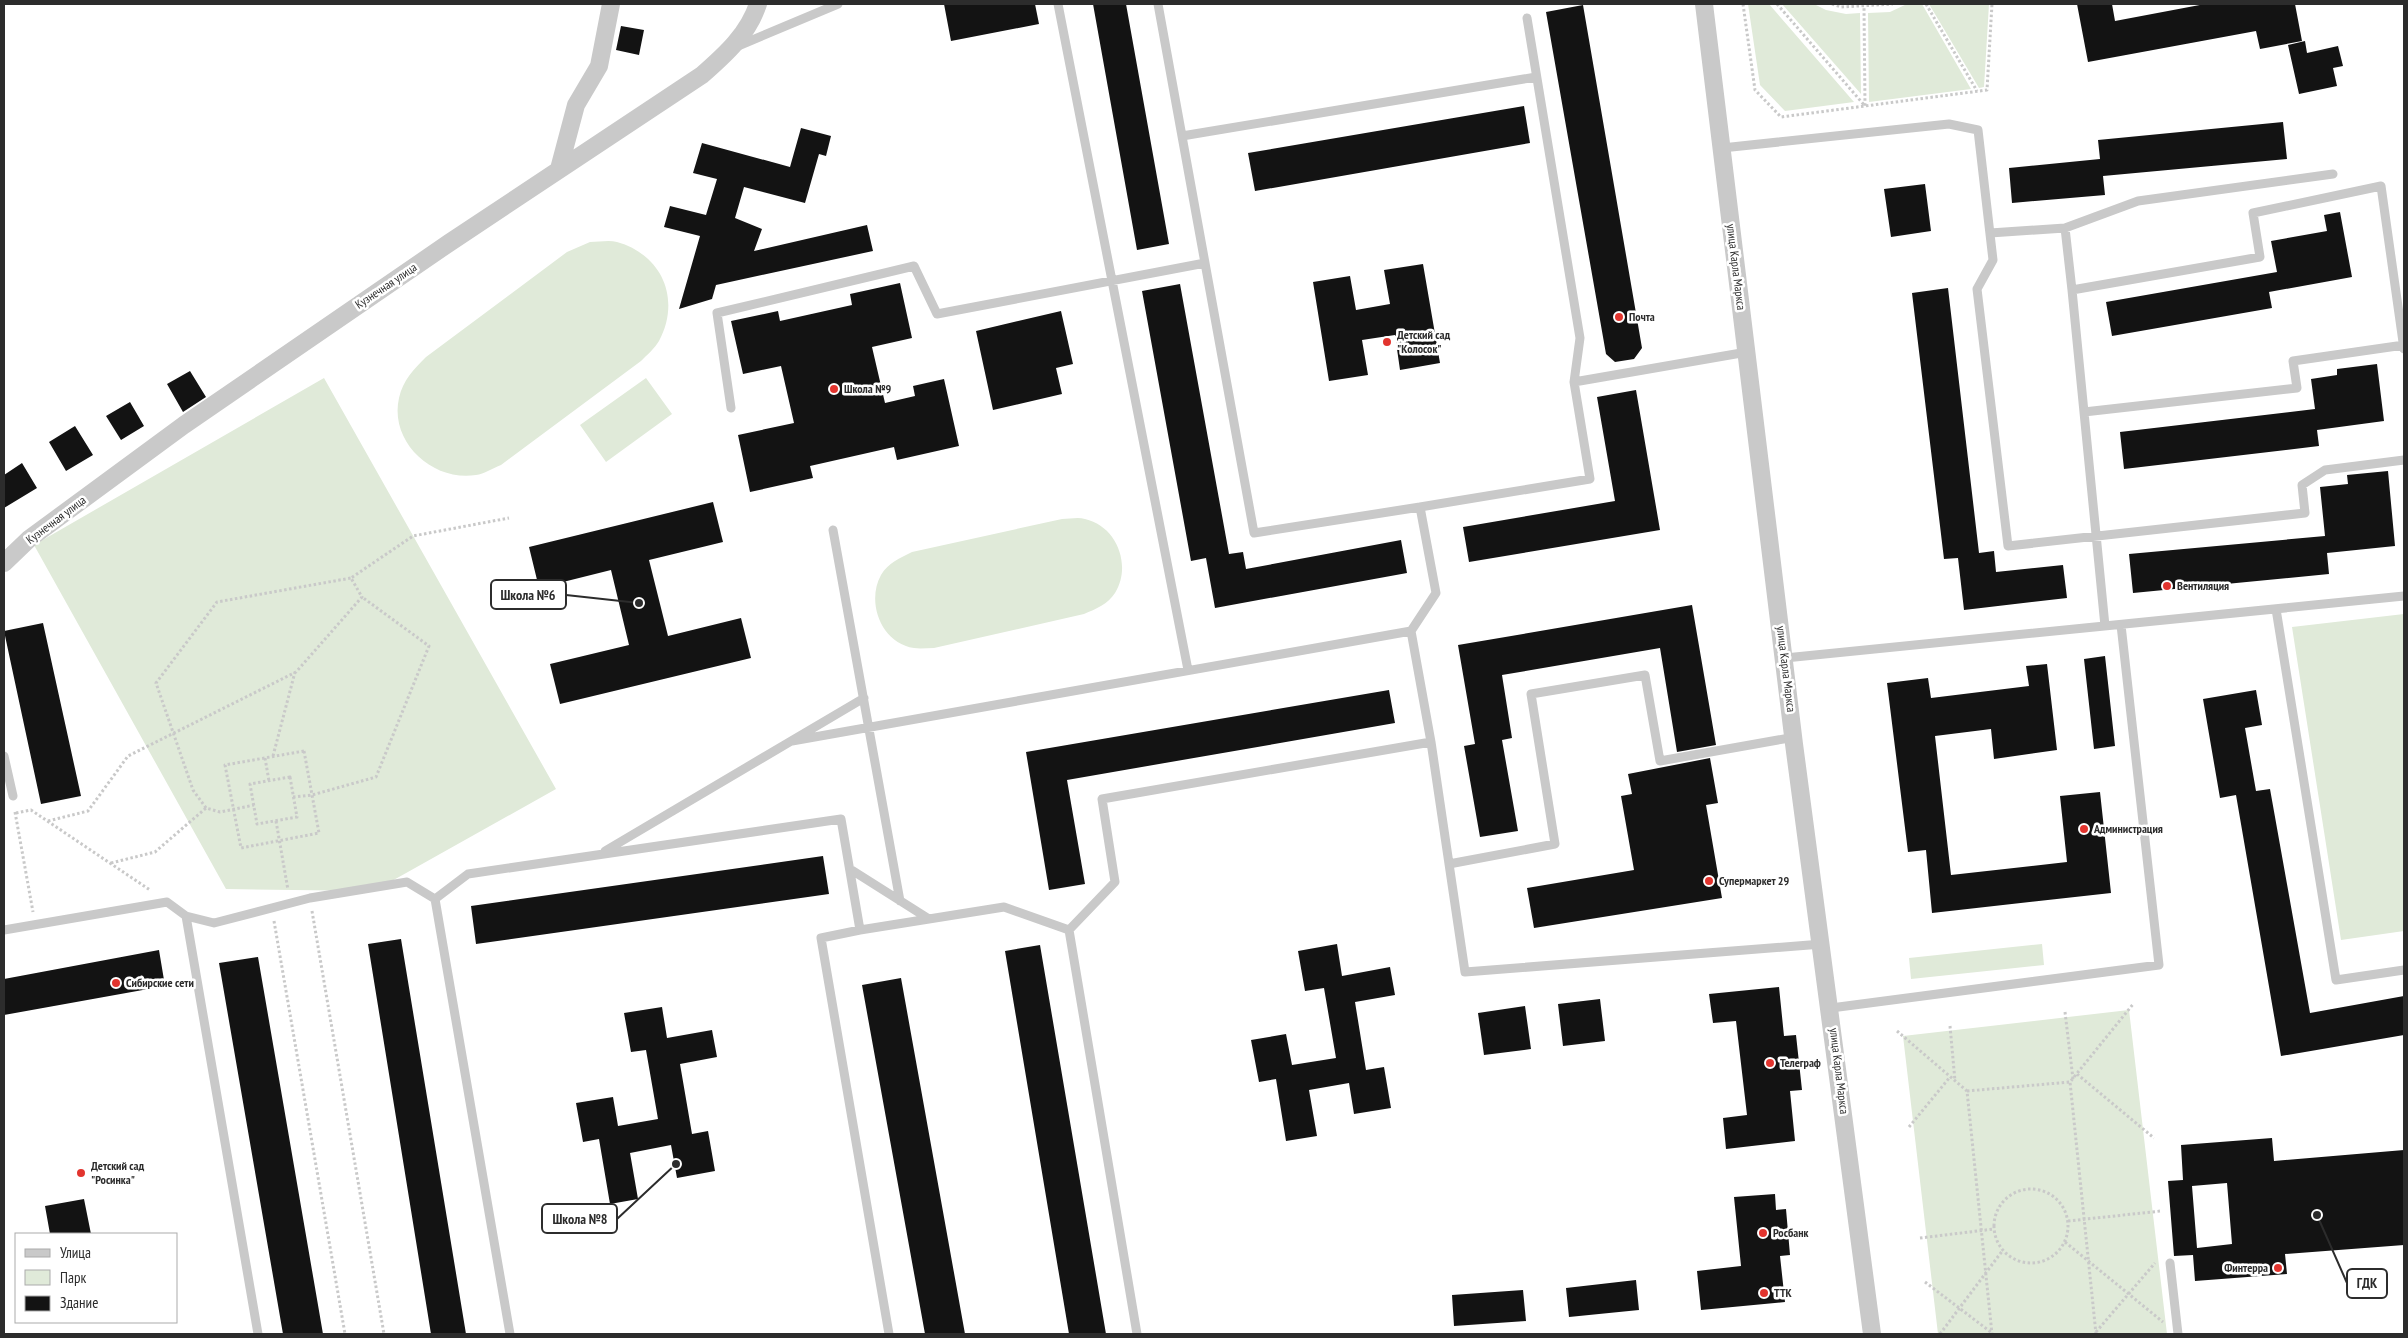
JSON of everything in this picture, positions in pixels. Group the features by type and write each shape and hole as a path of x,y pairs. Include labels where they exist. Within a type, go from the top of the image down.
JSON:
{"street":[{"path":"559,169 576,105 599,66 611,4"},
{"name":"Кузнечная улица","path":"4,563 29,539 184,424 559,169 702,75 733,48 758,4"},
{"name":"улица Карла Маркса","path":"1704,4 1785,658 1872,1334"}],"lane":[{"path":"733,48 838,4"},
{"path":"1058,4 1188,670"},
{"path":"1158,4 1254,533 1590,479 1574,382 1580,338 1526,18"},
{"path":"1182,136 1536,77"},
{"path":"1722,148 1949,124 1978,130 1993,260 1977,289 2008,546 2306,513 2302,485 2325,470 2404,460"},
{"path":"1990,233 2065,228 2138,202 2333,174"},
{"path":"2072,290 2260,257 2253,213 2381,186 2404,349"},
{"path":"2065,228 2105,626"},
{"path":"731,408 717,313 914,266 937,314 1205,263"},
{"path":"2084,412 2297,388 2293,361 2404,345"},
{"path":"1574,382 1747,352"},
{"path":"1420,507 1436,593 1411,631 1431,742 1465,972 1822,944"},
{"path":"833,530 900,901"},
{"path":"1785,658 2404,596"},
{"path":"2276,609 2336,980 2404,970"},
{"path":"1831,1008 2159,965 2120,624"},
{"path":"792,741 1411,631"},
{"path":"1448,864 1554,844 1531,694 1645,675 1660,761 1795,737"},
{"path":"600,854 864,698"},
{"path":"1069,930 1115,882 1102,799 1431,742"},
{"path":"4,756 13,796"},
{"path":"435,900 468,874 841,818 860,930"},
{"path":"850,869 929,919"},
{"path":"4,930 167,902 186,916 214,923 310,898 407,882 435,900 510,1334"},
{"path":"889,1334 821,938 1004,907 1069,930"},
{"path":"186,916 258,1334"},
{"path":"1069,930 1137,1334"},
{"path":"2170,1263 2178,1334"}],"path":[{"path":"1743,4 1755,90 1781,116 1987,90 1992,4"},
{"path":"1777,4 1865,106"},
{"path":"1832,4 1841,7 1892,4"},
{"path":"1926,4 1977,91"},
{"path":"1864,6 1865,106"},
{"path":"254,805 220,812 206,808 193,790 156,683 217,602 351,578 413,536 509,518"},
{"path":"294,797 312,795 376,777 429,646 362,597 351,578"},
{"path":"48,821 88,811 128,756 296,672 362,597"},
{"path":"273,756 296,672"},
{"path":"304,751 318,833 240,848 225,765 273,756 304,751"},
{"path":"265,758 269,781"},
{"path":"290,777 297,817 258,824 250,784 269,781 290,777"},
{"path":"13,796 36,924"},
{"path":"110,863 155,852 206,808"},
{"path":"16,813 31,810 167,902"},
{"path":"276,821 290,903"},
{"path":"310,898 384,1334"},
{"path":"272,907 345,1334"},
{"path":"1967,1091 2071,1080 2134,1003"},
{"path":"2065,1012 2096,1334"},
{"path":"1950,1026 1955,1081"},
{"path":"1897,1031 1967,1091 1992,1334"},
{"path":"2077,1074 2154,1138"},
{"path":"1909,1126 1950,1077"},
{"path":"2025,1189 2040,1190 2053,1195 2063,1206 2068,1221 2065,1242 2056,1254 2038,1263 2021,1262 2010,1257 1998,1243 1994,1229 1995,1217 2000,1204 2010,1195 2025,1189"},
{"path":"2068,1221 2161,1211"},
{"path":"1920,1238 1994,1229"},
{"path":"2065,1242 2164,1323"},
{"path":"1940,1334 2003,1250"},
{"path":"2096,1334 2160,1258"},
{"path":"1925,1282 1992,1334"}],"green space":[{"path":"1748,4 1769,4 1854,102 1785,111 1760,85"},
{"path":"1782,4 1814,4 1826,10 1846,14 1860,13 1861,94"},
{"path":"1907,4 1922,4 1971,89 1869,102 1868,13 1890,12"},
{"path":"1929,4 1989,4 1984,87 1979,88"},
{"path":"590,242 617,242 633,248 646,257 656,268 664,281 668,295 665,326 657,344 641,361 501,465 476,475 460,476 444,472 418,456 408,444 401,430 398,414 399,398 403,386 417,366 426,357 567,252"},
{"path":"324,378 556,789 374,891 226,889 34,545"},
{"path":"646,378 672,414 606,462 580,425"},
{"path":"1082,518 1096,523 1106,530 1118,548 1122,571 1120,582 1112,597 1101,606 1084,614 934,648 916,648 902,645 885,630 879,620 875,597 877,586 881,575 895,561 912,552 1062,519"},
{"path":"2404,614 2404,931 2341,940 2292,627"},
{"path":"2042,944 2044,965 1911,979 1909,958"},
{"path":"2129,1010 2167,1334 1938,1334 1903,1036"}],"building":[{"path":"944,4 1035,4 1039,24 951,41"},
{"path":"1093,4 1126,4 1169,244 1137,250"},
{"path":"2077,4 2112,4 2115,21 2205,4 2295,4 2302,41 2260,49 2256,31 2088,62"},
{"path":"1583,5 1642,348 1634,359 1615,362 1606,354 1546,12"},
{"path":"621,26 644,30 639,55 616,50"},
{"path":"2305,41 2307,53 2338,46 2343,66 2333,68 2337,86 2299,94 2288,45"},
{"path":"1524,106 1530,143 1255,191 1248,153"},
{"path":"2283,122 2287,159 2103,176 2105,195 2012,203 2009,168 2100,159 2098,140"},
{"path":"801,128 831,136 826,156 819,154 805,203 744,187 735,218 762,229 754,251 867,225 873,251 716,285 712,299 679,309 700,236 664,227 670,206 706,215 717,179 693,173 702,143 790,167"},
{"path":"1925,184 1931,231 1891,237 1884,189"},
{"path":"2340,212 2352,277 2269,292 2272,308 2112,336 2106,302 2277,272 2271,241 2327,231 2324,215"},
{"path":"1423,264 1440,363 1400,370 1395,335 1362,340 1368,375 1329,381 1313,282 1350,276 1356,310 1390,304 1384,270"},
{"name":"Школа №9","path":"900,283 912,338 872,347 885,403 915,396 913,386 944,379 959,446 897,460 894,447 810,466 813,478 750,492 738,435 794,423 781,366 743,374 731,321 778,311 780,321 852,305 850,294"},
{"path":"1180,284 1229,554 1243,552 1246,569 1401,540 1407,573 1215,608 1206,558 1191,561 1142,291"},
{"path":"1948,288 1979,553 1994,551 1996,572 2063,565 2067,598 1964,610 1958,558 1944,559 1912,293"},
{"path":"1061,311 1073,364 1056,368 1062,394 993,410 976,331"},
{"path":"2377,364 2384,421 2317,430 2319,446 2124,469 2120,432 2315,409 2311,379 2337,375 2337,369"},
{"path":"190,371 206,397 183,412 167,384"},
{"path":"1636,390 1660,530 1469,562 1463,527 1615,501 1597,397"},
{"path":"130,402 144,426 121,440 106,416"},
{"path":"75,426 93,455 66,471 49,442"},
{"path":"22,463 37,488 4,508 4,475"},
{"path":"2388,471 2395,546 2327,553 2329,574 2133,593 2129,554 2325,536 2320,487 2348,484 2347,475"},
{"path":"713,502 723,542 649,560 668,636 741,618 751,658 560,704 550,664 629,645 611,570 539,588 529,547"},
{"path":"1692,605 1716,745 1677,752 1660,648 1502,675 1512,738 1502,740 1518,831 1480,837 1464,746 1475,744 1458,645"},
{"path":"43,623 81,796 41,804 4,631"},
{"path":"2105,656 2115,746 2094,749 2084,659"},
{"path":"2047,664 2057,750 1994,759 1991,729 1935,736 1951,875 2067,862 2060,796 2100,792 2111,893 1932,913 1926,850 1908,852 1887,683 1928,678 1931,698 2029,686 2026,666"},
{"path":"1389,690 1395,723 1067,780 1085,884 1049,890 1026,752"},
{"path":"2256,690 2262,725 2245,728 2256,791 2270,789 2310,1013 2404,996 2404,1035 2281,1056 2236,795 2220,798 2203,699"},
{"path":"1710,758 1718,803 1706,805 1722,898 1534,928 1527,888 1634,870 1621,796 1632,794 1628,774"},
{"path":"823,856 829,894 476,944 471,906"},
{"path":"401,939 466,1334 431,1334 368,944"},
{"path":"1337,944 1342,976 1390,967 1395,995 1355,1002 1366,1070 1384,1067 1391,1108 1354,1114 1349,1083 1309,1090 1317,1136 1286,1141 1276,1079 1259,1082 1251,1040 1286,1034 1292,1065 1336,1058 1324,988 1305,991 1298,951"},
{"path":"1040,945 1106,1334 1069,1334 1005,951"},
{"path":"159,950 165,986 4,1015 4,979"},
{"path":"258,957 323,1334 283,1334 219,963"},
{"path":"901,978 965,1334 925,1334 862,985"},
{"name":"Телеграф","path":"1779,987 1784,1036 1796,1035 1802,1090 1790,1091 1795,1141 1726,1149 1723,1118 1747,1115 1736,1021 1713,1023 1709,994"},
{"path":"1600,999 1605,1041 1563,1046 1558,1004"},
{"path":"1525,1006 1531,1049 1484,1055 1478,1013"},
{"path":"662,1007 667,1038 712,1030 717,1057 680,1064 692,1134 708,1131 715,1171 677,1178 671,1145 630,1153 638,1199 610,1204 599,1139 583,1142 576,1103 613,1097 618,1126 658,1119 646,1050 631,1052 624,1013"},
{"path":"2272,1138 2274,1161 2404,1150 2404,1245 2285,1254 2287,1274 2195,1281 2193,1255 2174,1256 2168,1181 2183,1180 2181,1145","holes":["2227,1183 2232,1244 2197,1248 2192,1186"]},
{"name":"Росбанк","path":"1775,1194 1776,1210 1786,1209 1790,1255 1780,1256 1785,1302 1701,1310 1697,1271 1741,1266 1734,1197"},
{"path":"84,1199 91,1233 50,1233 45,1206"},
{"path":"1636,1280 1639,1310 1569,1317 1566,1288"},
{"path":"1523,1290 1526,1321 1454,1326 1452,1295"}],"place":[{"name":"Почта","path":"1619,317"},
{"name":"Детский сад \"Колосок\"","path":"1387,342"},
{"name":"Школа №9","path":"834,389"},
{"name":"Вентиляция","path":"2167,586"},
{"name":"Школа №6","path":"639,603"},
{"name":"Администрация","path":"2084,829"},
{"name":"Супермаркет 29","path":"1709,881"},
{"name":"Сибирские сети","path":"116,983"},
{"name":"Телеграф","path":"1770,1063"},
{"name":"Школа №8","path":"676,1164"},
{"name":"Детский сад \"Росинка\"","path":"81,1173"},
{"name":"ГДК","path":"2317,1215"},
{"name":"Росбанк","path":"1763,1233"},
{"name":"Финтерра","path":"2278,1268"},
{"name":"ТТК","path":"1764,1293"}]}
